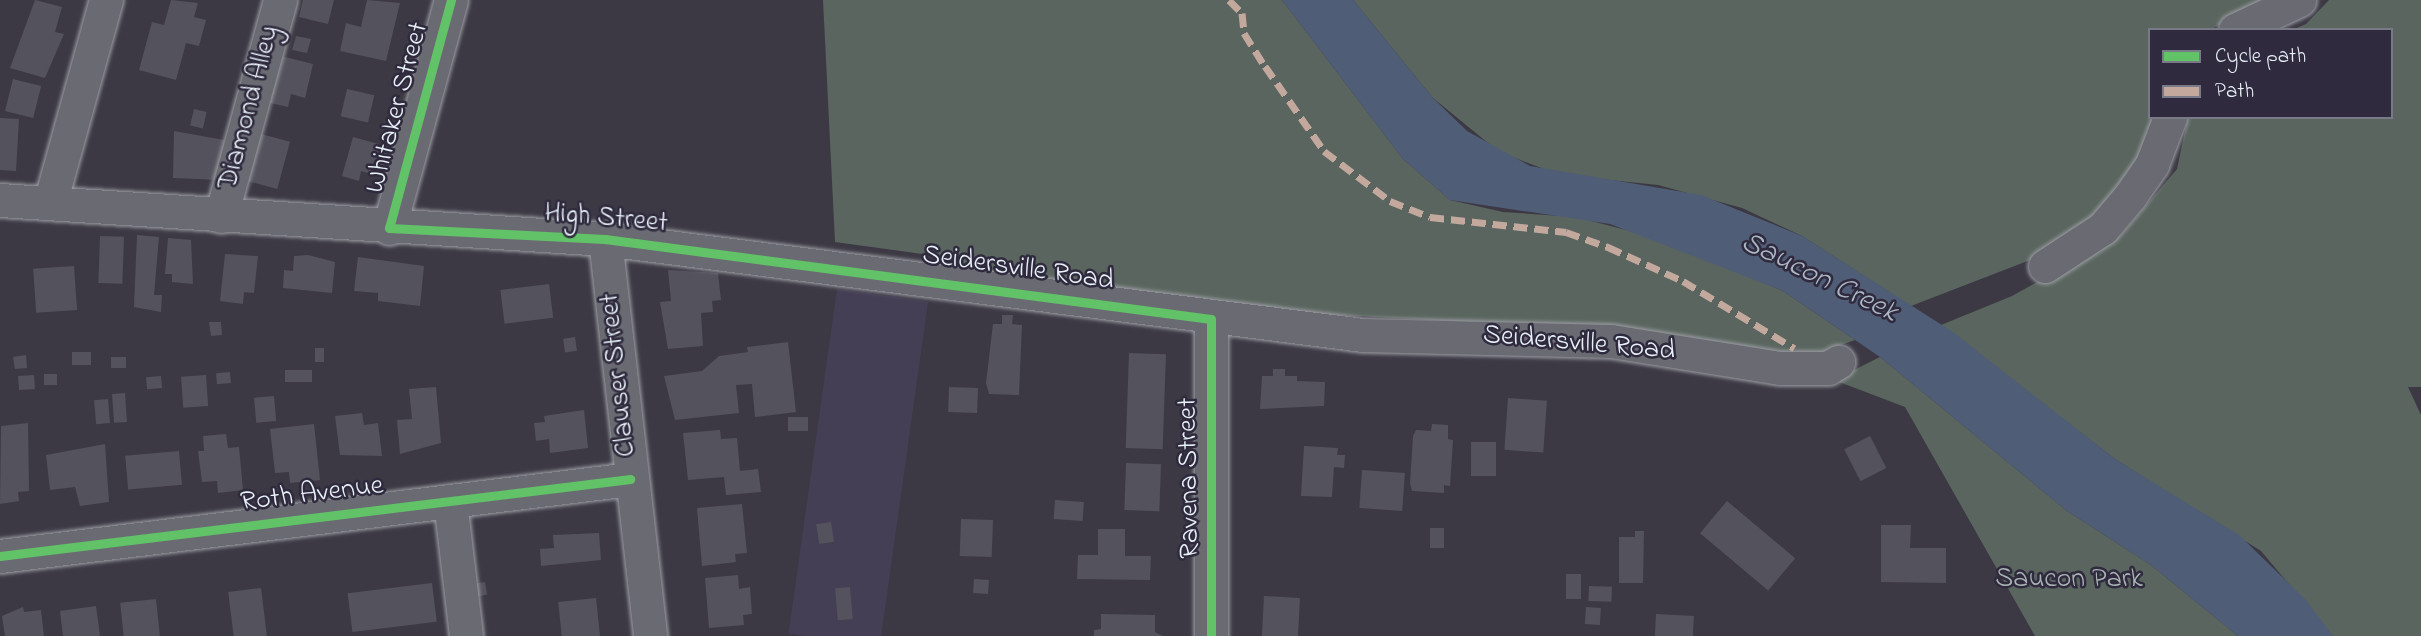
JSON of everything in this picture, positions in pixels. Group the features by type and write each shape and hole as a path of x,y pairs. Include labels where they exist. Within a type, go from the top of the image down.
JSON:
{"street":[{"path":"50,203 106,0"},
{"name":"Diamond Alley","path":"221,216 280,0"},
{"name":"Whitaker Street","path":"389,228 451,0"},
{"path":"2239,28 2299,0"},
{"path":"2045,266 2103,228 2130,197 2152,164 2169,119"},
{"name":"High Street","path":"0,200 389,228 605,239 818,265"},
{"name":"Clauser Street","path":"605,239 650,636"},
{"name":"Seidersville Road","path":"818,265 1211,319 1363,335 1611,341 1780,368 1828,368 1839,362"},
{"name":"Ravena Street","path":"1211,319 1211,636"},
{"name":"Roth Avenue","path":"0,556 631,479"},
{"path":"450,501 466,636"}],"shaded area":[{"path":"837,289 928,302 881,636 789,634"}],"green space":[{"path":"823,0 1282,0 1403,159 1450,200 1503,212 1576,217 1653,237 1783,291 1855,340 1805,358 1609,329 1239,310 937,265 937,256 835,242"},
{"path":"1353,0 2266,0 2214,28 2148,28 2148,119 2158,119 2135,172 2092,220 2051,252 1911,306 1802,236 1742,208 1658,185 1560,175 1499,152 1433,98"},
{"path":"2329,0 2421,0 2421,387 2408,387 2421,415 2421,636 2333,636 2261,551 2115,459 1941,325 2012,296 2120,236 2177,169 2188,119 2393,119 2393,28 2297,28 2306,24"},
{"name":"Saucon Park","path":"1880,357 2067,511 2151,565 2238,636 2035,636 1905,407 1834,380"}],"water":[{"name":"Saucon Creek","path":"1282,0 1353,0 1433,98 1467,131 1530,166 1701,195 1802,236 1953,332 2115,459 2239,535 2305,599 2333,636 2238,636 2151,565 2067,511 1880,357 1783,291 1610,224 1450,200 1403,159"}],"building":[{"path":"35,0 62,7 55,32 64,34 45,78 10,68"},
{"path":"171,0 198,3 194,17 206,20 199,46 186,43 176,80 139,70 152,22 164,25"},
{"path":"303,0 334,0 328,24 299,17"},
{"path":"367,0 400,3 386,61 340,51 346,23 361,27"},
{"path":"296,36 311,39 307,53 292,50"},
{"path":"277,55 313,64 305,98 291,94 288,107 266,102"},
{"path":"13,79 41,86 33,118 5,111"},
{"path":"347,89 374,95 368,123 341,116"},
{"path":"194,109 207,112 203,128 190,126"},
{"path":"0,118 19,119 16,171 0,170"},
{"path":"174,131 224,140 223,180 173,178"},
{"path":"261,134 290,142 277,189 248,181"},
{"path":"353,137 389,147 381,177 361,171 359,181 342,176"},
{"path":"137,235 159,237 154,295 162,295 161,312 134,307"},
{"path":"100,236 124,237 122,284 98,283"},
{"path":"168,238 191,240 193,284 172,282 172,274 165,274"},
{"path":"225,254 258,256 254,293 244,292 243,304 220,301"},
{"path":"308,255 335,262 332,293 283,288 284,270 293,271 294,256"},
{"path":"358,257 424,266 420,306 378,301 378,293 354,291"},
{"path":"74,266 77,310 36,313 33,269"},
{"path":"668,270 718,273 721,300 712,301 713,312 701,313 703,346 668,349 660,302 671,301"},
{"path":"549,284 553,318 505,324 500,290"},
{"path":"1002,315 1013,315 1012,324 1022,325 1019,395 989,394 986,383 993,324 1002,324"},
{"path":"209,322 221,322 222,335 211,336"},
{"path":"575,337 577,351 565,353 563,339"},
{"path":"788,342 796,412 755,417 752,384 736,385 739,413 675,420 664,376 702,371 719,356 748,352 747,347"},
{"path":"315,348 324,348 324,362 315,362"},
{"path":"72,352 91,352 91,365 72,365"},
{"path":"1129,353 1166,354 1163,449 1126,448"},
{"path":"26,355 27,368 15,369 13,357"},
{"path":"111,357 126,357 126,368 111,368"},
{"path":"1273,369 1285,369 1285,376 1297,376 1297,381 1325,382 1324,406 1260,409 1262,376 1273,376"},
{"path":"285,370 312,370 312,382 285,382"},
{"path":"230,372 231,383 217,384 216,373"},
{"path":"44,374 57,374 57,385 44,385"},
{"path":"34,375 35,389 19,390 18,376"},
{"path":"206,375 208,406 183,408 181,377"},
{"path":"161,376 162,388 147,389 146,377"},
{"path":"436,387 441,443 400,454 397,420 412,419 409,389"},
{"path":"949,387 978,388 977,413 948,412"},
{"path":"125,393 127,422 114,423 112,394"},
{"path":"274,396 276,421 256,423 254,398"},
{"path":"1508,398 1547,401 1543,453 1504,450"},
{"path":"108,399 110,423 96,424 94,400"},
{"path":"584,410 588,448 550,453 549,439 536,441 534,423 545,422 544,416"},
{"path":"362,413 364,425 378,423 382,456 340,455 335,416"},
{"path":"788,417 808,417 808,431 788,431"},
{"path":"28,423 29,491 18,492 19,501 0,504 1,426"},
{"path":"314,424 320,480 290,483 289,472 275,473 270,429"},
{"path":"1432,424 1448,425 1448,439 1453,440 1450,486 1444,485 1444,493 1412,491 1410,483 1413,436 1416,430 1431,431"},
{"path":"720,430 721,439 737,438 740,471 758,469 761,492 726,495 724,477 688,480 683,433"},
{"path":"226,434 228,448 239,447 243,490 218,493 217,481 202,482 198,451 204,451 203,436"},
{"path":"1870,436 1886,468 1861,481 1844,449"},
{"path":"1471,442 1496,442 1496,476 1471,476"},
{"path":"105,444 109,502 80,506 75,487 50,490 46,455"},
{"path":"1304,446 1338,448 1337,455 1345,455 1344,468 1334,467 1332,497 1301,496"},
{"path":"179,451 182,485 128,490 125,456"},
{"path":"1126,463 1161,464 1159,511 1124,510"},
{"path":"1362,470 1405,473 1402,511 1359,508"},
{"path":"1055,500 1084,502 1083,521 1054,519"},
{"path":"1727,501 1795,558 1768,590 1700,533"},
{"path":"742,504 747,553 735,554 736,562 702,566 697,508"},
{"path":"961,519 993,520 992,557 960,556"},
{"path":"831,522 834,542 819,544 816,524"},
{"path":"1881,525 1911,525 1910,548 1946,548 1946,583 1881,582"},
{"path":"1430,528 1444,528 1444,548 1430,548"},
{"path":"1098,529 1125,529 1125,556 1151,556 1150,580 1077,579 1078,555 1098,555"},
{"path":"1635,531 1644,531 1643,583 1619,583 1619,537 1635,537"},
{"path":"599,533 601,560 541,566 540,549 554,548 553,535"},
{"path":"1566,574 1581,574 1581,599 1566,599"},
{"path":"738,575 739,589 750,587 752,614 743,615 744,625 709,628 705,578"},
{"path":"974,579 989,580 988,594 973,593"},
{"path":"485,582 487,595 477,596 475,584"},
{"path":"432,583 437,622 352,632 348,593"},
{"path":"1589,586 1612,587 1611,602 1588,601"},
{"path":"850,587 853,619 838,620 835,588"},
{"path":"261,588 267,636 234,636 228,592"},
{"path":"1264,596 1300,598 1298,636 1262,636"},
{"path":"596,598 600,636 562,636 558,602"},
{"path":"156,599 160,636 124,636 120,603"},
{"path":"96,606 100,636 63,636 60,611"},
{"path":"23,607 24,612 41,610 44,636 5,636 2,616"},
{"path":"1586,607 1601,608 1600,625 1585,624"},
{"path":"1101,614 1155,615 1155,632 1163,636 1094,636 1094,630 1101,629"},
{"path":"1656,614 1694,616 1693,636 1655,636"}],"marked path":[{"path":"1229,0 1242,13 1244,33 1324,151 1390,201 1430,217 1566,232 1608,247 1683,281 1794,348"}],"cycle path":[{"path":"451,0 389,228 605,239 1211,319 1211,636"},
{"path":"0,556 630,479"}]}
